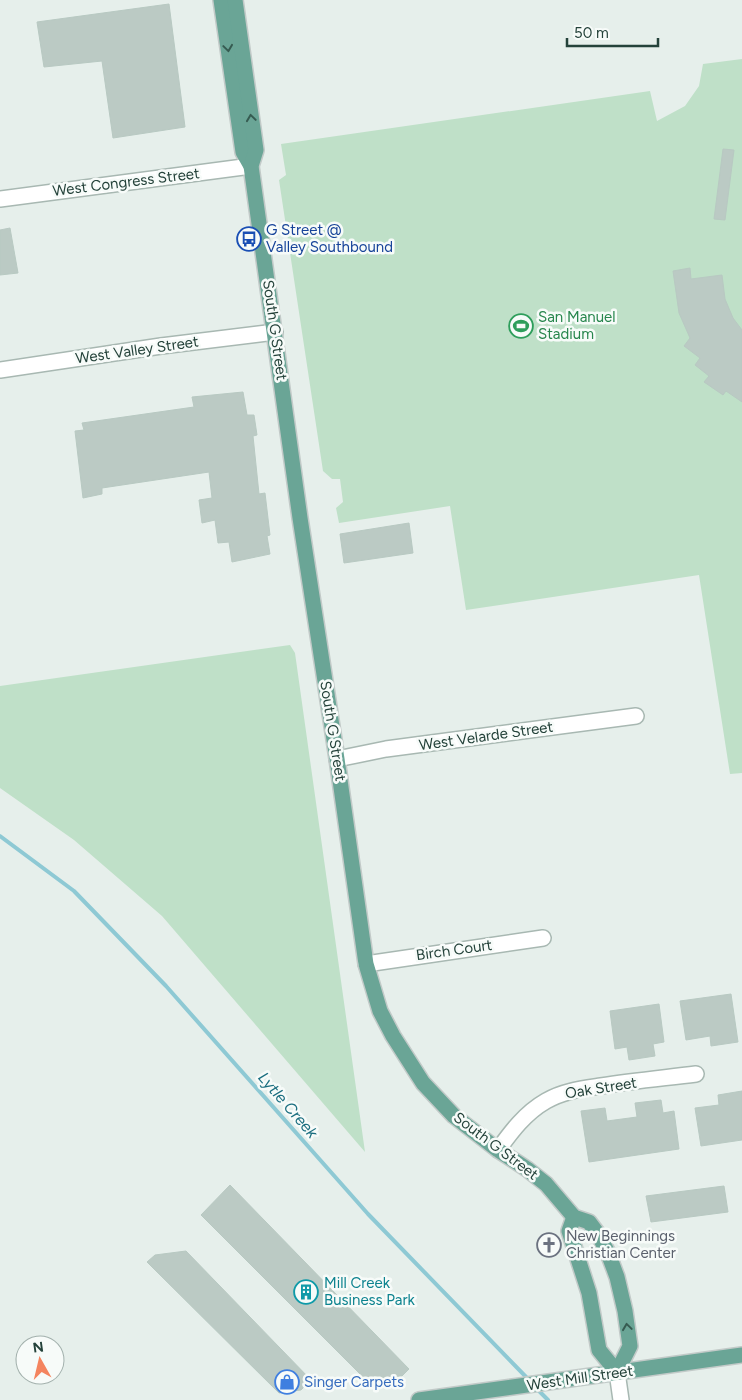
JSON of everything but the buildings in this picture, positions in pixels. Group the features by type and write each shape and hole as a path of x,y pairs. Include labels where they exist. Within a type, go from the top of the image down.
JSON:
{"main road":[{"name":"South G Street","path":"221,0 243,152 252,166"},
{"name":"South G Street","path":"235,0 256,150 252,166 302,527 366,964 380,1010 393,1036 423,1083 454,1116 546,1184 574,1217 589,1222 598,1234 617,1277 625,1310 630,1346 617,1372"},
{"path":"574,1217 569,1231 589,1293 599,1350 617,1372"},
{"name":"West Mill Street","path":"418,1400 742,1356"}],"street":[{"name":"West Congress Street","path":"0,199 252,166"},
{"name":"West Valley Street","path":"0,370 161,346 275,332"},
{"name":"West Velarde Street","path":"337,759 386,750 636,716"},
{"name":"Birch Court","path":"366,964 544,938"},
{"name":"Oak Street","path":"498,1150 531,1111 558,1094 696,1074"},
{"path":"617,1372 622,1400"}],"green space":[{"name":"San Manuel Stadium","path":"742,59 742,773 730,774 699,575 466,610 450,506 339,523 336,508 343,502 340,479 332,479 323,471 279,180 286,175 281,144 650,91 657,121 685,106 699,86 703,64"},
{"path":"290,645 295,653 365,1152 162,916 74,840 0,788 0,686"}],"waterway":[{"name":"Lytle Creek","path":"0,836 74,891 166,986 368,1214 529,1380"},
{"name":"Lytle Creek","path":"537,1389 548,1400"}],"place":[{"name":"G Street @ Valley Southbound","path":"249,239"},
{"name":"San Manuel Stadium","path":"521,326"},
{"name":"New Beginnings Christian Center","path":"549,1245"},
{"name":"Mill Creek Business Park","path":"306,1292"},
{"name":"Singer Carpets","path":"287,1382"}]}
